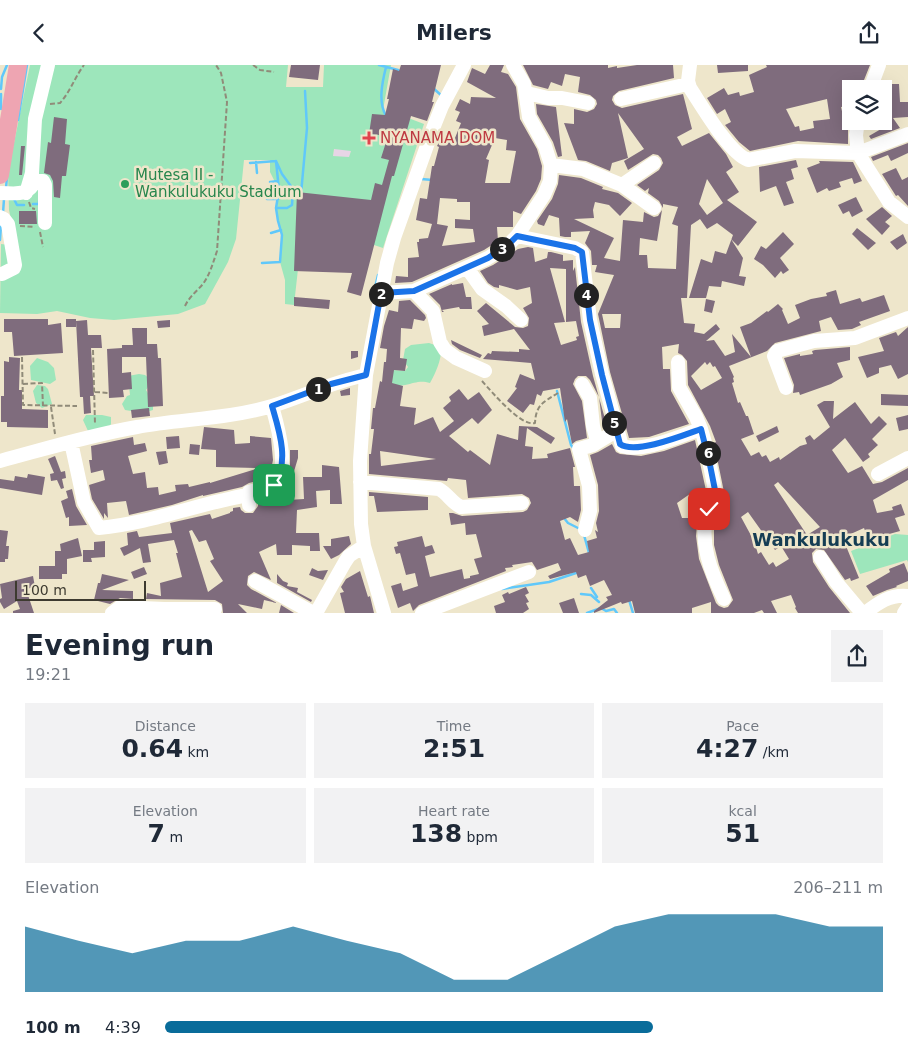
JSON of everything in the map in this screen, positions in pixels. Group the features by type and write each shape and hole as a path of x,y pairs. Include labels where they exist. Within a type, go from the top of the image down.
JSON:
{"main road":[{"path":"0,175 18,65"}],"street":[{"path":"26,193 32,173 35,119 48,65"},
{"path":"384,613 364,546 362,524 360,482 366,375 381,293 394,238 428,140 442,106 464,65"},
{"path":"381,293 414,291 498,252 517,236 544,195 550,181 551,165 545,146 529,117 527,93 524,84 513,65"},
{"path":"690,65 688,84 690,89 730,145 742,158 748,160 794,151 858,153 908,135"},
{"path":"873,80 879,65"},
{"path":"621,99 688,84"},
{"path":"527,93 548,97 562,97 588,103"},
{"path":"857,130 858,153 889,202 908,217"},
{"path":"622,185 654,163"},
{"path":"551,165 583,169 622,185 654,208"},
{"path":"0,193 26,193 32,188 35,181 43,181 45,185 45,216"},
{"path":"0,217 8,224 15,265 14,268 2,274"},
{"path":"517,236 575,248 582,252 590,320 620,444 628,447 656,444 701,429"},
{"path":"467,267 482,289 506,306 521,320"},
{"path":"414,291 433,311 440,342 445,350 482,374"},
{"path":"786,388 774,356 776,351 814,341 855,339 908,318"},
{"path":"678,362 679,387 701,429 716,495 707,514 705,547 710,569 724,599"},
{"path":"0,461 137,427 202,419 272,406 331,384 366,375"},
{"path":"582,384 590,398 597,441"},
{"path":"71,442 84,502 99,528 121,526 157,519 229,498 248,500 251,491 274,485 281,471 280,439 272,406"},
{"path":"585,530 590,511 589,487 579,449 593,445 616,431"},
{"path":"878,473 908,458"},
{"path":"360,482 439,489 461,507 522,503"},
{"path":"255,581 314,613 349,556 364,546"},
{"path":"820,557 836,582 863,613 884,599 894,596 908,596"},
{"path":"422,613 529,571"},
{"path":"112,613 120,607 215,609"},
{"path":"904,613 908,607"}],"path":[{"path":"38,105 60,103 67,95 75,77 84,65"},
{"path":"185,306 211,270 217,251 227,102 221,73 216,65"},
{"path":"253,65 260,70 274,72"},
{"path":"26,193 31,208 45,216"},
{"path":"15,225 41,227 40,234 43,247"},
{"path":"93,349 95,424"},
{"path":"22,357 24,405 77,406"},
{"path":"482,374 504,404 524,422 531,424 535,423 535,414 544,400 558,394"},
{"path":"23,384 42,383 42,406"},
{"path":"95,392 109,393"},
{"path":"51,406 55,434"}],"shaded area":[{"path":"337,135 351,151 349,158 333,156"}],"green space":[{"name":"Mutesa II - Wankulukuku Stadium","path":"30,65 288,65 286,87 323,87 324,65 391,65 383,110 385,115 403,116 424,124 383,248 371,244 298,269 294,305 285,304 285,280 280,262 282,235 276,208 279,190 270,172 270,160 244,160 236,239 228,262 205,304 178,314 114,320 90,318 57,311 37,314 0,313 1,244 17,246 9,210 8,172","holes":["334,149 351,151 349,157 333,156"]},
{"path":"429,343 441,347 440,361 430,383 420,382 393,386 389,379 393,370 405,371 408,367 403,360 405,349 411,345"},
{"path":"37,358 48,362 54,368 56,380 50,384 31,380 30,366"},
{"path":"145,375 152,381 146,390 153,402 153,410 143,413 125,410 122,404 127,396 130,395 128,376"},
{"path":"37,385 45,386 48,389 52,404 42,408 36,403 33,391"},
{"path":"86,415 111,417 111,424 108,429 88,431 83,420"},
{"path":"895,534 908,535 908,562 907,560 860,574 851,551"}],"building":[{"path":"291,65 320,65 318,80 289,77"},
{"path":"401,65 441,65 432,102 434,102 427,121 411,116 394,176 392,176 361,296 347,292 352,273 294,271 297,192 371,200 375,183 382,185 389,160 381,158 388,136 369,134 372,114 385,115 393,69 399,71"},
{"path":"490,65 504,65 501,72 508,74 516,87 520,119 537,149 542,166 541,179 536,191 521,214 513,211 513,227 497,227 498,241 484,250 412,282 395,283 396,276 408,277 408,258 419,257 417,242 419,242 419,239 428,238 432,224 416,220 420,198 427,199 432,166 434,166 439,147 437,146 444,133 455,138 461,123 456,121 460,112 455,110 460,99 470,104 471,97 496,98 467,82 472,68 485,74","holes":["495,138 507,140 506,150 516,151 510,183 485,183 489,160 486,159","440,198 457,199 457,202 470,202 470,220 455,219 455,228 473,229 475,242 442,246 448,226 437,224"]},
{"path":"523,65 608,65 608,68 617,66 617,68 637,65 673,65 674,78 619,91 613,96 612,100 615,105 622,108 683,94 692,129 677,137 682,146 709,133 726,154 733,167 726,172 739,192 727,200 757,222 738,246 731,239 733,235 717,223 707,229 700,219 691,225 687,298 681,298 684,323 695,324 694,332 704,334 716,324 720,329 706,341 714,340 725,356 735,352 732,334 751,357 740,327 751,323 778,304 783,309 788,324 800,318 795,305 827,296 826,293 836,290 840,304 860,298 862,302 884,295 890,311 859,322 861,325 852,329 838,330 831,317 819,321 821,331 775,343 767,351 729,366 734,377 734,382 732,383 738,403 740,402 746,416 748,416 754,434 741,439 751,456 759,452 762,457 766,455 770,462 779,457 780,460 800,446 807,444 805,438 810,435 814,440 830,427 817,405 824,401 834,401 833,419 855,402 871,424 879,416 887,424 872,439 878,445 868,454 870,457 863,462 845,438 832,450 848,473 862,466 873,484 882,482 908,468 908,480 873,500 877,513 893,510 892,507 901,504 905,515 895,518 900,531 871,539 870,535 867,536 864,528 844,537 859,578 851,581 850,578 845,580 824,550 816,549 812,553 813,562 829,587 850,613 798,613 791,595 771,601 777,613 764,613 762,610 754,613 711,613 711,602 692,608 692,613 635,613 632,601 622,604 621,602 594,613 608,600 606,597 612,595 604,580 590,586 586,575 578,578 576,572 550,579 548,576 561,570 558,563 537,570 532,562 512,565 513,567 505,568 506,571 419,605 413,611 410,603 398,608 391,586 401,583 403,591 418,586 415,573 406,575 400,553 396,554 394,547 398,546 397,542 422,536 425,547 432,545 435,553 425,556 430,577 462,569 464,579 470,578 470,576 479,574 474,559 482,557 476,534 466,535 465,523 451,525 449,513 462,516 523,512 527,510 531,503 529,498 522,494 468,498 466,480 448,478 447,481 369,474 369,454 371,454 374,429 371,429 373,408 375,408 380,381 382,382 384,362 386,362 387,349 380,348 384,326 389,310 398,312 399,301 410,300 426,318 424,321 414,319 412,329 401,328 400,358 407,359 405,371 394,370 392,383 403,386 400,406 416,408 414,425 433,417 440,432 454,421 443,408 451,401 449,397 459,389 468,400 479,392 492,410 478,424 472,418 449,436 468,452 470,450 490,465 497,434 518,440 519,426 537,427 555,438 551,444 527,428 525,446 533,447 532,459 548,458 547,454 570,448 575,467 573,467 574,486 580,486 581,510 578,522 570,517 560,521 565,540 570,538 578,555 589,552 587,541 597,538 595,530 598,532 596,523 599,511 598,485 590,455 612,444 616,452 620,454 641,456 664,451 695,440 707,495 703,501 697,489 677,503 682,518 695,518 695,513 698,513 696,536 699,559 716,603 724,608 728,607 733,600 719,565 714,545 715,514 725,497 714,443 716,442 710,426 688,385 687,361 678,353 679,344 662,347 663,369 670,369 671,391 689,424 649,437 629,438 610,372 598,314 614,275 595,272 597,265 592,265 591,251 585,243 590,231 571,232 571,237 565,237 560,236 559,218 549,215 544,226 538,224 537,221 552,199 558,184 559,175 581,178 603,187 602,189 618,193 632,203 620,216 609,205 595,202 594,218 574,219 614,238 604,258 620,261 623,220 643,222 644,212 654,217 658,216 662,210 657,241 640,238 639,255 647,255 648,268 676,269 678,226 672,224 678,207 663,204 663,208 659,201 648,193 649,188 645,191 637,185 659,170 663,163 658,155 653,154 628,170 624,161 644,149 618,113 628,158 612,163 610,171 586,161 578,160 564,123 574,124 574,109 587,112 594,109 597,104 596,100 590,95 578,92 580,77 565,74 562,86 551,82 548,89 533,85","holes":["707,179 723,203 707,215 699,204","602,314 621,314 620,328 605,328","705,362 707,365 710,362 713,367 715,366 722,378 701,390 691,376","380,451 436,459 381,466","778,482 820,527 807,535 774,485","748,512 775,550 781,546 789,559 776,567 773,562 769,565 761,552 758,554 754,541 741,517"]},
{"path":"717,65 748,65 748,71 718,73"},
{"path":"766,65 870,65 864,80 842,80 842,130 848,130 848,144 798,141 750,151 739,142 725,125 731,122 725,109 717,114 707,98 724,88 728,95 739,92 740,96 754,92 749,75 767,67","holes":["827,99 830,119 813,121 814,128 800,131 799,126 795,127 786,109"]},
{"path":"892,84 899,84 900,102 908,102 908,117 893,118 900,128 871,139 869,136 879,130 892,130"},
{"path":"536,104 556,107 562,156 558,157 553,142 537,114"},
{"path":"54,117 67,119 65,144 70,145 66,176 62,176 60,198 54,197 53,181 50,175 44,173 48,142 51,143"},
{"path":"908,143 908,153 891,161 888,155 873,161 871,157"},
{"path":"21,146 25,146 22,175 19,175"},
{"path":"796,160 798,167 791,169 794,179 786,182 794,203 784,206 776,186 760,192 759,167"},
{"path":"819,161 853,162 862,181 854,184 852,178 839,182 841,187 829,191 827,188 817,193 807,168 820,163"},
{"path":"896,168 902,180 908,177 908,206 898,195 896,196 882,174"},
{"path":"856,197 863,211 852,217 849,211 843,214 838,205"},
{"path":"882,207 892,216 885,222 890,226 882,235 866,219"},
{"path":"19,211 36,211 37,224 19,224"},
{"path":"857,228 876,243 868,250 852,234"},
{"path":"783,232 794,244 780,258 789,270 783,274 781,271 775,278 763,265 754,259 761,246 766,249"},
{"path":"903,234 907,243 897,250 890,242"},
{"path":"731,240 743,258 739,276 746,277 744,286 722,281 721,287 709,286 706,298 689,298 701,259 712,263 715,251 726,254"},
{"path":"533,248 535,262 547,258 548,252 563,255 563,261 573,260 573,271 575,267 581,322 599,397 586,376 578,376 575,379 573,384 582,401 587,438 572,444 567,419 565,422 560,388 543,391 541,396 537,394 534,405 530,404 523,413 507,401 517,388 515,387 520,374 535,380 531,363 483,359 488,353 491,354 492,351 519,352 519,349 530,350 514,329 484,336 482,326 489,324 477,311 486,303 515,327 523,328 528,326 529,318 523,308 532,303 530,287 517,290 499,285 499,288 494,287 488,283 480,271 518,249","holes":["550,268 566,269 566,322 576,321 579,336 576,337 577,340 561,345 554,323 565,322"]},
{"path":"463,283 466,297 471,297 472,309 460,309 459,307 442,310 444,312 442,312 440,305 429,294 452,284"},
{"path":"294,297 330,300 329,309 294,306"},
{"path":"706,299 715,301 712,313 704,311"},
{"path":"4,319 48,319 48,325 61,323 63,353 14,356 12,332 4,332"},
{"path":"66,319 76,319 76,327 66,327"},
{"path":"87,320 88,335 101,335 102,348 91,348 94,396 90,396 91,413 84,414 83,397 80,397 76,321"},
{"path":"170,320 170,327 158,328 157,321"},
{"path":"908,327 908,374 898,379 891,365 879,368 879,373 867,378 858,357 884,351 879,338 896,332 898,336"},
{"path":"132,328 147,328 147,344 157,344 158,358 161,358 163,406 148,407 146,357 122,357 122,373 131,372 132,389 123,390 124,397 109,398 107,349 122,348 122,345 133,345"},
{"path":"451,340 482,355 480,358 460,350 452,344"},
{"path":"850,347 850,360 837,363 843,377 831,384 800,395 799,392 793,393 794,385 784,358 800,354 800,356 813,354 812,351 815,350"},
{"path":"351,351 358,351 358,357 351,359"},
{"path":"9,357 20,358 19,390 22,390 22,409 48,410 48,428 7,427 7,422 1,422 1,396 4,396 4,361 9,362"},
{"path":"350,388 350,395 341,396 340,391"},
{"path":"881,394 908,395 908,406 881,405"},
{"path":"599,398 607,426 603,429"},
{"path":"149,408 150,416 132,418 131,410"},
{"path":"908,415 908,429 899,431 896,418"},
{"path":"777,426 779,432 759,442 756,436"},
{"path":"204,427 234,430 235,444 250,443 250,436 271,438 273,460 270,475 266,479 249,483 242,487 203,495 172,505 129,515 126,501 107,503 108,518 104,513 104,519 92,499 89,485 105,480 103,470 91,473 89,460 92,460 91,446 133,437 134,445 145,443 147,451 128,456 133,474 145,472 147,488 158,487 159,495 176,491 175,485 188,484 189,487 210,483 259,468 216,467 216,450 201,449"},
{"path":"179,436 180,448 167,449 166,437"},
{"path":"190,444 200,445 199,455 189,454"},
{"path":"290,450 298,450 298,458 292,478 289,479 288,500 304,499 303,477 322,477 322,465 339,467 342,504 330,504 330,490 316,491 317,507 297,510 296,533 319,533 320,551 310,551 310,546 292,545 292,555 277,555 276,544 259,552 271,580 254,572 248,576 247,585 277,603 264,600 262,609 238,604 247,613 223,613 222,604 215,600 146,599 147,593 161,596 160,583 182,577 176,553 178,553 174,540 148,544 151,562 143,563 140,548 124,556 120,548 128,545 127,533 137,531 139,537 172,533 170,523 210,514 212,519 230,513 233,511 233,508 240,507 245,513 253,513 258,506 258,499 276,494 286,483 290,472","holes":["192,530 199,542 206,540 214,559 210,561 223,581 208,592 189,531"]},
{"path":"166,451 168,463 159,465 156,452"},
{"path":"55,456 61,472 65,471 66,478 62,479 64,488 61,489 57,480 51,481 50,474 54,473 48,459"},
{"path":"28,474 45,477 42,495 0,488 0,479 14,481 15,476 27,478"},
{"path":"72,489 76,506 87,525 69,526 69,517 66,518 61,501 68,498 66,491"},
{"path":"369,492 428,497 428,510 377,512 374,496 369,496"},
{"path":"0,530 8,531 6,546 9,546 8,559 5,559 5,562 0,562"},
{"path":"349,536 351,544 339,555 331,559 323,546 331,546 331,539"},
{"path":"78,538 82,556 67,559 67,574 62,574 62,579 39,579 39,566 55,566 55,551 61,551 60,544"},
{"path":"105,541 105,557 91,558 92,562 83,562 83,550 94,550 94,542"},
{"path":"904,563 908,573 908,581 873,596 866,586 890,572 889,569"},
{"path":"144,567 147,574 134,579 131,572"},
{"path":"312,568 318,571 328,570 323,580 309,575"},
{"path":"360,571 368,597 370,596 374,613 345,613 340,593 344,592 341,587 346,579"},
{"path":"102,574 129,580 102,590 133,591 133,599 120,598 110,604 94,600"},
{"path":"277,574 283,581 288,583 287,586 298,588 297,592 312,600 311,602 277,583"},
{"path":"33,576 35,587 26,589 34,613 13,613 13,611 20,609 17,601 4,609 0,602 2,598 0,584"},
{"path":"526,587 529,593 525,595 529,602 526,603 529,609 523,613 496,613 494,606 505,602 502,595"},
{"path":"574,598 579,613 563,613 559,603"},
{"path":"281,605 294,613 279,613"}],"waterway":[{"path":"1,89 2,77 7,65"},
{"path":"18,120 27,65"},
{"path":"379,65 400,72"},
{"path":"386,67 381,99 386,116"},
{"path":"433,88 442,96"},
{"path":"301,194 307,128 305,91"},
{"path":"1,94 1,109"},
{"path":"250,163 276,161 282,174 293,189 292,205 287,208 276,208"},
{"path":"262,263 280,262 282,235 276,208 279,190 276,161"},
{"path":"256,162 257,173"},
{"path":"6,188 7,177"},
{"path":"421,179 433,180"},
{"path":"270,182 278,181"},
{"path":"3,213 4,199"},
{"path":"14,199 17,205 24,205"},
{"path":"267,199 278,199"},
{"path":"33,204 39,204 39,201"},
{"path":"0,240 1,224"},
{"path":"271,233 281,230"},
{"path":"372,300 378,275"},
{"path":"557,391 571,445 574,449"},
{"path":"564,518 568,523 580,529"},
{"path":"584,535 589,553"},
{"path":"502,589 549,582 579,572"},
{"path":"591,588 597,597"},
{"path":"581,594 591,595 599,602"},
{"path":"629,600 633,613"},
{"path":"587,613 601,608 606,611 614,609 617,613"}],"place":[{"name":"NYANAMA DOM","path":"369,138"},
{"name":"Mutesa II - Wankulukuku Stadium","path":"125,184"}],"district":[{"name":"Wankulukuku","path":"821,540"}],"route":[{"path":"274,485 281,471 282,448 272,406 331,384 366,375 381,293 414,291 488,258 508,245 517,236 581,250 583,253 590,320 620,444 624,447 649,445 664,442 701,429 716,495 709,509"}]}
